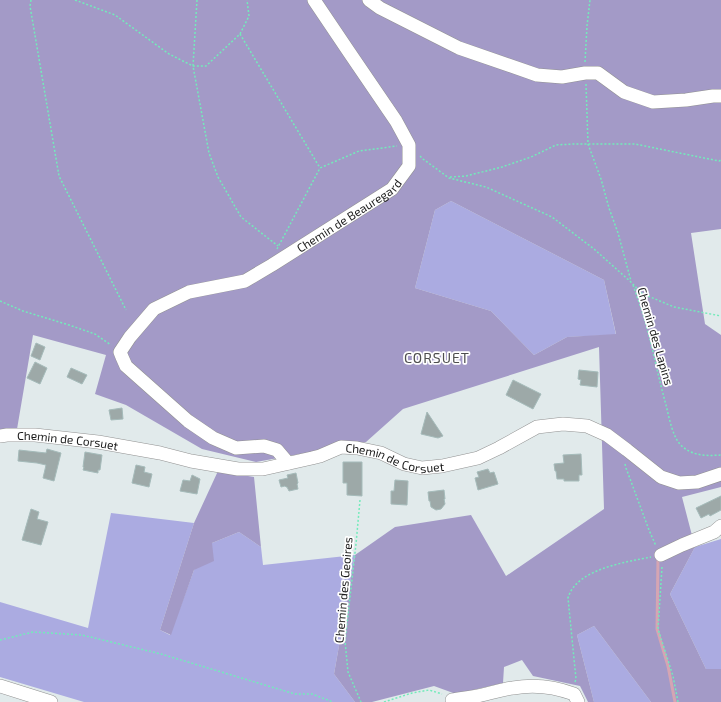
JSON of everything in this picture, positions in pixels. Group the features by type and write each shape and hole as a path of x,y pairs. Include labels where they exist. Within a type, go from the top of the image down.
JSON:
{"street":[{"name":"Chemin de Beauregard","path":"120,352 130,337 154,309 189,292 245,281 272,266 392,189 409,166 409,145 396,121 314,0"},
{"path":"369,0 380,8 459,48 537,75 562,77 598,73 624,92 653,102 721,96"},
{"path":"120,352 126,366 188,421 214,438 236,448 264,446 277,450 288,463"},
{"name":"Chemin de Corsuet","path":"0,436 35,435 98,442 160,453 191,461 238,470 263,469 316,457 340,446 381,453 404,464 422,468 442,466 478,458 537,427 563,424 587,426 607,435 661,477 679,483 697,482 721,474"},
{"path":"661,555 714,532 721,526"},
{"path":"0,686 51,702"},
{"path":"452,700 526,686 543,686 563,690 576,698"}],"path":[{"path":"31,0 30,6 60,176 126,310"},
{"path":"75,0 115,15 169,54 193,66 206,66 240,34 248,16 247,0"},
{"path":"197,0 193,66 209,153 218,178 242,217 278,246"},
{"path":"240,34 320,168"},
{"path":"588,144 602,179 609,208 618,233 632,283 641,293 674,307 721,316"},
{"path":"449,178 466,176 502,167 531,157 556,145 635,144 719,161 721,160"},
{"path":"272,266 278,246 320,168 359,151 409,145"},
{"name":"Chemin des Lapins","path":"409,145 423,159 449,178 486,187 552,217 594,249 632,283 647,328 658,375 677,441 683,448 697,454 710,456 721,455"},
{"path":"0,301 23,311 95,334 120,352"},
{"path":"628,450 624,458 626,468 655,545 661,555 662,568 658,630 678,702"},
{"name":"Chemin des Geoires","path":"360,500 345,641 348,672 361,702"},
{"path":"576,698 574,686 576,679 568,598 570,591 582,578 600,569 661,555"},
{"path":"0,640 34,632 82,635 161,654 295,694 312,694 333,702"},
{"path":"384,702 412,693 429,690 445,695 452,700"}],"shaded area":[{"path":"0,0 721,0 721,229 691,233 705,324 721,335 721,487 682,497 695,547 670,594 706,669 721,669 721,702 651,702 594,626 577,635 594,702 588,702 580,686 533,676 522,660 504,667 503,683 456,694 434,686 372,702 355,702 334,674 355,555 395,527 471,515 506,576 604,509 599,347 403,409 366,442 256,462 202,449 126,405 95,394 106,355 33,335 16,435 0,437","holes":["451,201 604,280 616,334 567,337 534,355 491,311 415,288 435,210"]},
{"path":"451,201 604,280 616,335 567,337 534,355 491,311 415,288 435,210"},
{"path":"218,471 254,477 261,547 239,532 212,543 214,561 194,570 171,635 160,630 194,523"},
{"path":"111,513 194,523 160,630 170,635 194,570 212,543 239,532 261,547 263,565 355,555 334,674 355,702 84,702 0,677 0,602 88,628"},
{"path":"721,539 721,669 706,669 670,594 695,547"},
{"path":"594,626 651,702 594,702 577,635"}],"building":[{"path":"36,343 45,347 40,360 31,356"},
{"path":"35,362 47,368 40,384 27,378"},
{"path":"71,368 87,375 82,384 67,377"},
{"path":"579,370 598,372 597,387 580,385 581,380 578,379"},
{"path":"513,380 541,394 533,409 506,395"},
{"path":"122,408 123,419 111,420 109,410"},
{"path":"427,412 443,436 438,438 421,434"},
{"path":"47,449 61,453 54,481 43,478 46,465 18,461 19,450 46,453"},
{"path":"85,452 102,455 100,470 98,470 98,473 83,470"},
{"path":"581,454 582,475 579,475 579,481 564,481 564,479 557,479 554,464 564,463 563,455"},
{"path":"343,462 362,462 362,496 347,495 347,483 343,483"},
{"path":"136,465 145,467 144,472 152,474 149,487 132,483"},
{"path":"488,469 490,473 494,472 498,484 478,490 475,478 479,477 477,472"},
{"path":"296,473 298,489 289,491 285,486 281,487 279,480 288,478 287,475"},
{"path":"192,475 200,479 197,494 180,491 183,480 190,481"},
{"path":"395,480 408,481 407,505 391,504 391,491 394,491"},
{"path":"444,490 445,504 441,509 436,510 431,507 428,492"},
{"path":"721,496 721,510 710,516 709,514 701,518 696,508"},
{"path":"31,509 39,512 37,519 48,522 41,545 22,540"}],"waterway":[{"path":"658,557 657,629 668,666 675,702"}],"district":[{"name":"CORSUET","path":"437,357"}]}
